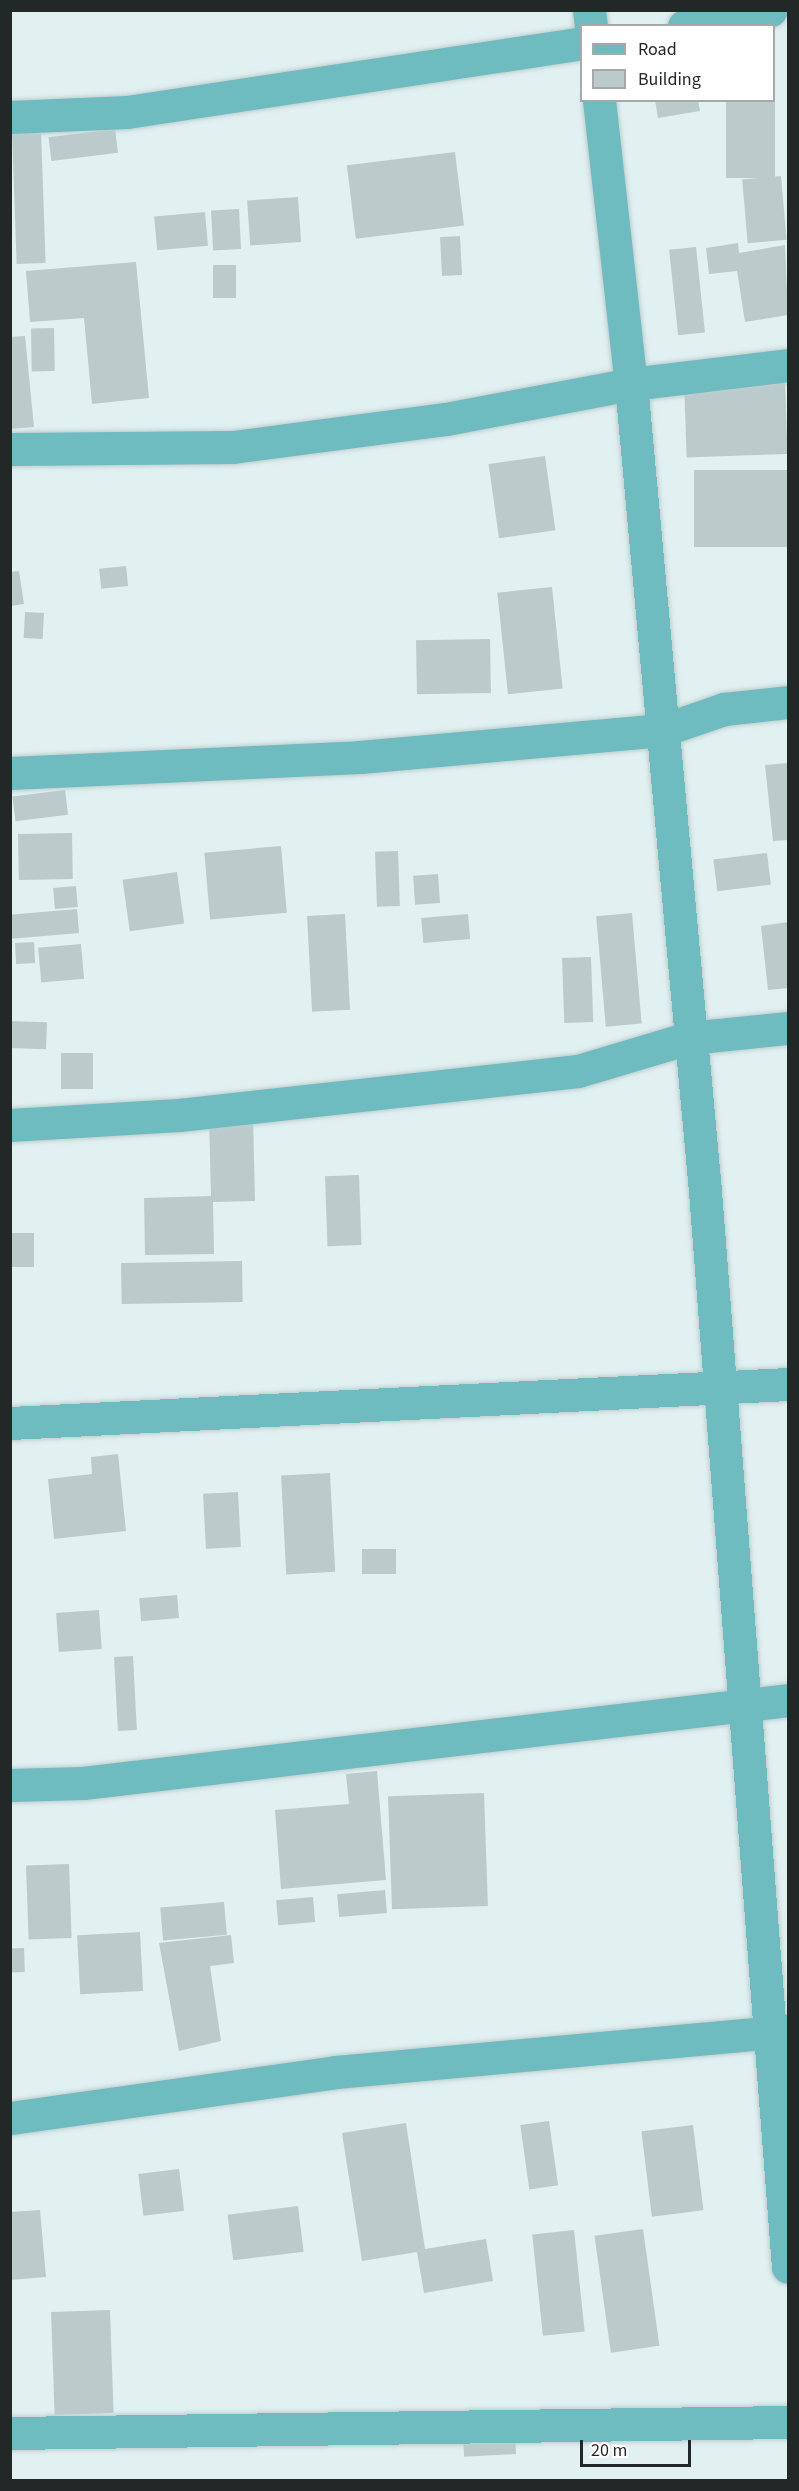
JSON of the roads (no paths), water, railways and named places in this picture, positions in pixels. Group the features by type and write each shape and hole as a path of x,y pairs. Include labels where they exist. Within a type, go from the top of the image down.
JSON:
{"street":[{"path":"695,24 771,10"},
{"path":"10,117 127,112 580,43"},
{"path":"599,102 631,384 778,2031 789,2267"},
{"path":"10,449 233,447 446,419 631,384 789,365"},
{"path":"10,773 360,757 663,730 724,709 789,702"},
{"path":"10,1125 178,1115 578,1071 689,1038 789,1028"},
{"path":"10,1423 719,1390 789,1384"},
{"path":"10,1785 83,1784 789,1700"},
{"path":"10,2118 336,2072 778,2031"},
{"path":"10,2433 789,2422"}]}
